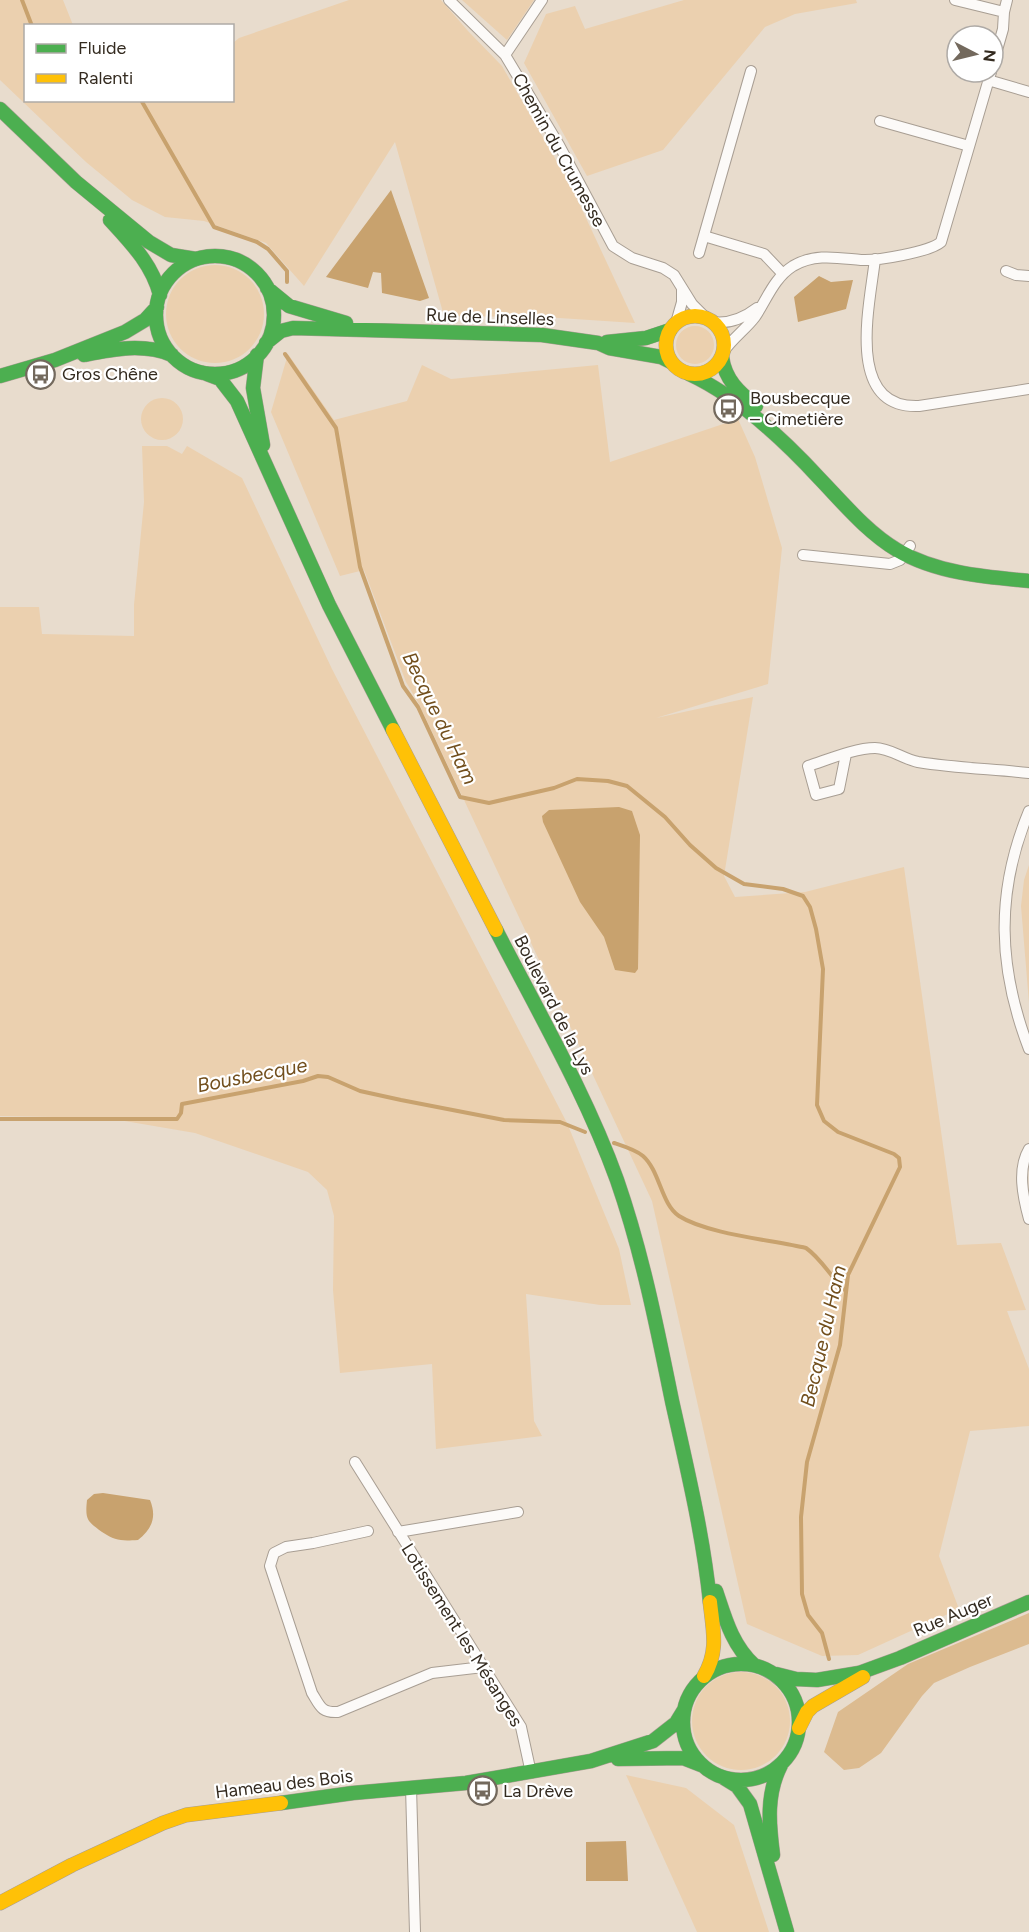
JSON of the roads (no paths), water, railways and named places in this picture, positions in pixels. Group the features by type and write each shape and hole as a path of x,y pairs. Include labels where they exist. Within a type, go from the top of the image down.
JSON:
{"main road":[{"path":"0,109 76,182 141,255 156,280 159,333 164,345 172,355 183,364 204,372 218,374 232,371 257,355 266,343 273,315 266,287 257,275 240,262 218,256 196,259 177,257 163,252 76,182"},
{"path":"0,376 55,360 132,328 145,320 174,273 196,259"},
{"name":"Rue de Linselles","path":"266,287 289,306 381,330"},
{"path":"908,550 886,542 771,431 713,386 681,371 671,362 666,346 673,327 692,316 709,319 722,334 725,375 742,396 795,439 862,509 908,550 929,564 984,576 1029,581"},
{"name":"Rue de Linselles","path":"598,343 640,339 673,327"},
{"name":"Rue de Linselles","path":"266,343 276,334 292,328 431,333 521,333 598,343 623,351 661,357 671,362"},
{"path":"55,360 135,348 156,349 172,355"},
{"path":"690,374 707,372 714,367 723,354"},
{"name":"Boulevard de la Lys","path":"257,355 253,382 260,431 283,504"},
{"name":"Boulevard de la Lys","path":"204,372 220,379 234,396 329,605 558,1051 599,1136 622,1196 642,1260 705,1554 731,1636 741,1654 754,1665"},
{"name":"Boulevard de la Lys","path":"704,1676 712,1663 714,1643 705,1554"},
{"name":"Rue Auger","path":"773,1673 796,1680 820,1680 853,1673 891,1661 1029,1602"},
{"name":"Rue Auger","path":"798,1729 813,1706 891,1661"},
{"path":"781,1909 771,1844 769,1804 773,1779 795,1744 798,1729 795,1701 788,1688 773,1673 754,1665 741,1663 728,1665 704,1676 691,1691 684,1710 682,1724 684,1737 693,1756 702,1766 737,1786 750,1804 787,1932"},
{"name":"Hameau des Bois","path":"0,1903 72,1865 163,1823 186,1815 307,1798 466,1783 591,1761 645,1744 663,1735 671,1730 684,1710"},
{"name":"Hameau des Bois","path":"591,1761 671,1757 692,1760 702,1766"},
{"path":"722,1777 743,1780 758,1777 771,1771 782,1762"}],"street":[{"name":"Chemin du Crumesse","path":"449,0 505,54 559,145 613,246 632,258 669,271 680,282 692,304 709,319"},
{"path":"505,54 542,0"},
{"path":"955,0 1004,12"},
{"path":"1003,24 1007,0"},
{"path":"699,253 751,71"},
{"path":"1005,82 1029,92"},
{"path":"723,354 754,318 783,274 801,262 826,256 875,259 926,250 941,242 987,84"},
{"path":"880,121 969,146"},
{"path":"704,236 764,254 783,274"},
{"path":"875,259 866,356 874,383 889,400 902,405 918,406 1029,389"},
{"path":"1006,271 1029,276"},
{"path":"673,327 682,297 680,282"},
{"path":"709,319 725,322 741,318 764,301"},
{"path":"803,555 890,564 900,560 908,550"},
{"path":"846,754 869,748 881,748 917,762 1029,773"},
{"path":"1029,811 1010,874 1005,927 1009,984 1029,1049"},
{"path":"1029,1149 1023,1163 1022,1176 1029,1219"},
{"name":"Lotissement les Mésanges","path":"355,1462 521,1727 531,1773"},
{"name":"Lotissement les Mésanges","path":"398,1532 518,1512"},
{"path":"368,1531 286,1547 274,1553 270,1566 312,1693 321,1708 328,1712 338,1712 432,1673 483,1667"},
{"path":"411,1787 415,1932"}],"waterway":[{"name":"Becque du Ham","path":"22,0 31,24"},
{"name":"Becque du Ham","path":"142,102 214,227 257,242 268,249 287,271 287,282"},
{"name":"Becque du Ham","path":"285,354 336,428 360,567 403,686 418,707 460,797 489,803 554,788 577,779 608,781 627,786 665,817 690,845 716,868 744,884 783,889 803,896 810,907 823,969 817,1105 824,1121 838,1132 894,1154 899,1158 900,1167 848,1275 840,1345 807,1462 801,1517 802,1594 808,1615 822,1633 829,1659"},
{"name":"Bousbecque","path":"0,1119 177,1119 181,1113 182,1104 303,1081 318,1076 328,1077 360,1091 401,1100 504,1120 560,1122 585,1132"},
{"name":"Bousbecque","path":"614,1143 633,1150 649,1162 668,1204 679,1216 723,1232 806,1248 846,1291"}],"place":[{"name":"Gros Chêne","path":"41,374"},
{"name":"Bousbecque – Cimetière","path":"729,408"},
{"name":"La Drève","path":"482,1791"}]}
